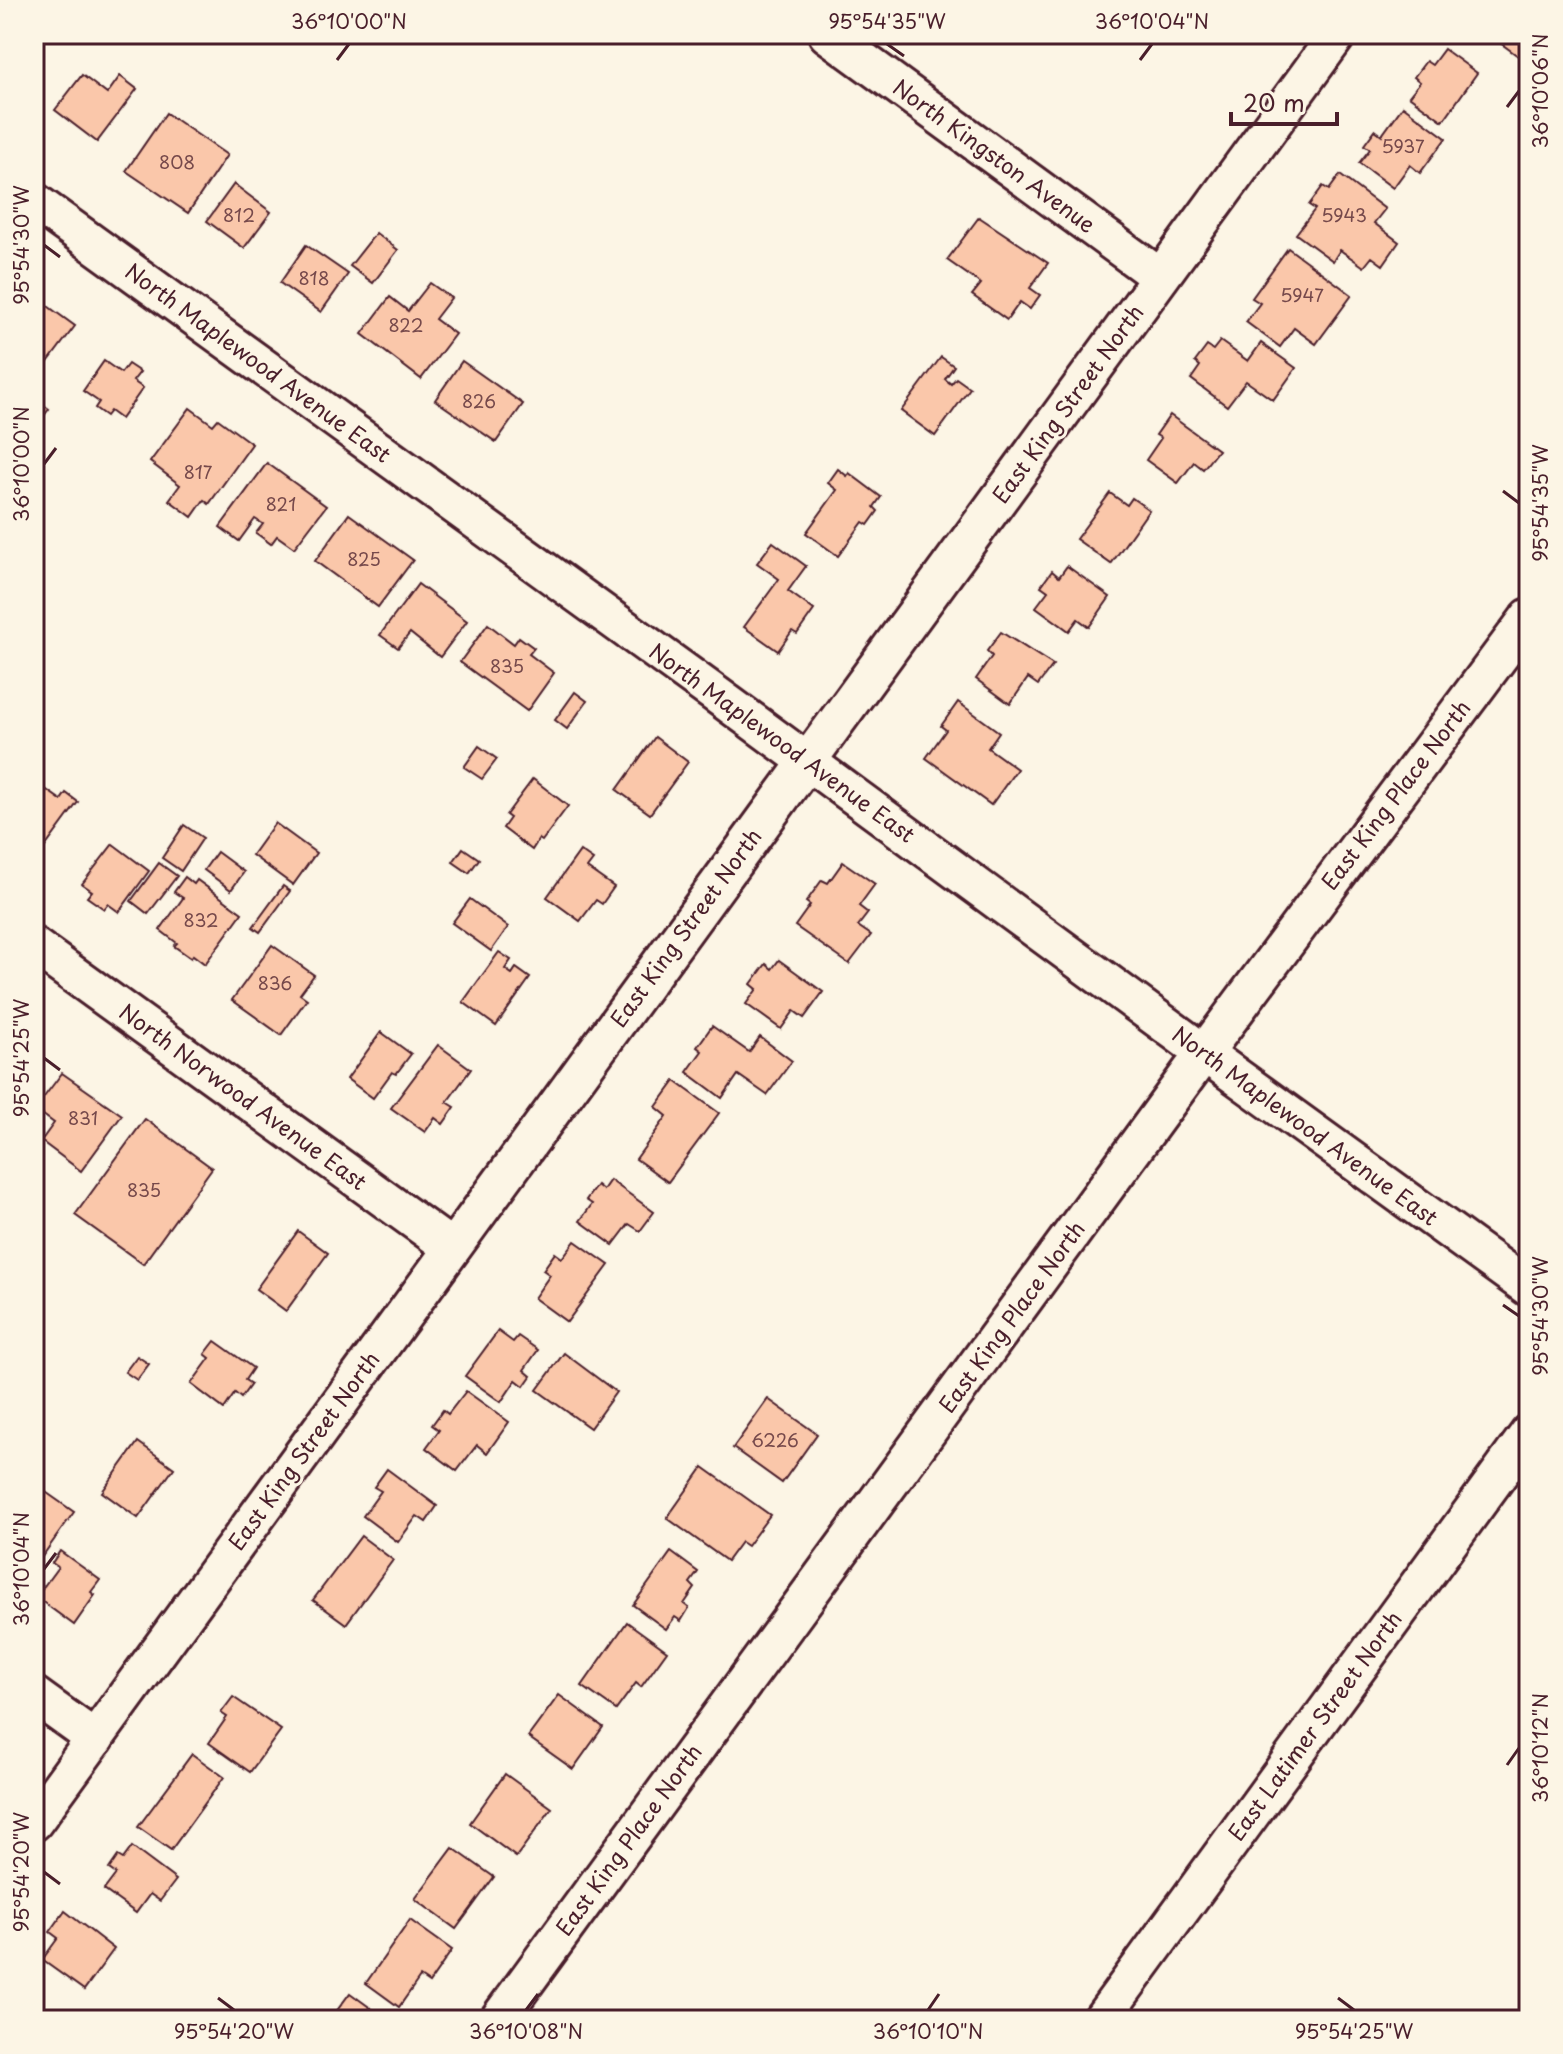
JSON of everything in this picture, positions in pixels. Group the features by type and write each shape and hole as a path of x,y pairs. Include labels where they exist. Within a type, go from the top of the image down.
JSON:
{"street":[{"name":"North Kingston Avenue","path":"827,34 1160,277"},
{"name":"East King Street North","path":"34,1822 1338,34"},
{"name":"North Maplewood Avenue East","path":"34,201 1529,1288"},
{"name":"East King Place North","path":"498,2020 1204,1053 1529,617"},
{"name":"North Norwood Avenue East","path":"34,946 452,1248"},
{"name":"East Latimer Street North","path":"1101,2020 1529,1433"},
{"path":"34,1695 95,1739"}],"building":[{"path":"1488,34 1529,34 1529,64"},
{"path":"1444,49 1477,73 1443,121 1409,96 1420,82 1414,77 1426,61 1432,65"},
{"path":"82,75 107,94 120,76 137,89 97,142 55,110"},
{"path":"1403,106 1446,138 1420,173 1410,165 1393,188 1359,163 1370,149 1364,145 1375,130 1382,135"},
{"path":"166,113 227,155 188,213 126,171"},
{"path":"1340,175 1385,209 1374,223 1399,242 1383,265 1372,257 1364,267 1340,250 1333,261 1296,234 1315,209 1309,205 1323,186 1329,190"},
{"path":"234,184 271,212 244,248 207,221"},
{"path":"979,217 1048,263 1030,288 1040,295 1030,309 1020,302 1007,320 972,295 981,284 947,260"},
{"path":"376,233 398,250 373,283 350,266"},
{"path":"306,245 348,274 321,312 280,283"},
{"path":"1288,248 1352,295 1316,344 1294,328 1280,347 1246,322 1260,303 1252,298"},
{"path":"430,283 451,298 435,319 455,334 421,379 362,334 390,297 408,311"},
{"path":"34,296 75,326 48,362 34,351"},
{"path":"1220,341 1248,361 1261,343 1296,368 1273,400 1246,381 1227,406 1191,379 1200,366 1195,362 1207,346 1213,350"},
{"path":"941,357 954,366 945,379 951,384 956,378 970,388 935,436 901,411"},
{"path":"104,361 121,373 128,364 140,372 133,381 143,388 121,419 110,411 106,416 95,408 99,402 83,391"},
{"path":"462,361 523,404 496,442 435,400"},
{"path":"34,398 49,409 34,429"},
{"path":"190,408 213,425 218,419 252,444 209,504 204,500 192,517 169,500 180,485 150,462"},
{"path":"1170,415 1218,450 1203,469 1194,462 1178,483 1146,460 1161,438 1156,435"},
{"path":"267,463 326,506 294,548 277,536 271,544 256,533 263,524 255,519 239,541 220,527"},
{"path":"838,469 847,476 849,473 881,497 874,507 878,511 868,525 863,522 838,556 806,533 837,490 828,483"},
{"path":"1110,493 1127,505 1132,498 1149,510 1111,564 1076,539"},
{"path":"349,514 413,560 378,607 315,561"},
{"path":"773,542 806,566 788,591 814,610 797,634 792,631 778,651 744,627 779,579 757,563"},
{"path":"1067,566 1110,597 1089,627 1078,619 1069,631 1036,607 1048,591 1041,586 1052,571 1059,577"},
{"path":"418,584 467,621 440,657 410,633 398,648 380,635"},
{"path":"488,624 514,644 519,637 534,648 529,654 554,673 527,711 460,662"},
{"path":"1001,632 1053,665 1038,685 1028,678 1010,704 976,679 992,656 987,651"},
{"path":"575,692 587,701 567,729 555,720"},
{"path":"958,702 999,732 988,748 1017,769 991,805 926,758 946,730 941,726"},
{"path":"655,737 688,762 650,814 617,790"},
{"path":"479,746 497,759 482,779 464,767"},
{"path":"533,779 568,806 532,850 503,828 510,818 506,815"},
{"path":"34,781 61,800 66,793 78,802 45,847 34,839"},
{"path":"275,823 316,853 293,885 252,855"},
{"path":"184,825 203,838 181,871 162,858"},
{"path":"113,844 149,871 119,912 108,904 104,909 87,897 92,891 82,884"},
{"path":"463,848 479,859 469,873 453,862"},
{"path":"580,851 593,860 587,868 614,887 602,904 596,900 580,921 547,897"},
{"path":"217,852 244,872 231,890 204,870"},
{"path":"843,862 875,884 859,906 868,913 858,926 871,935 849,964 795,926 810,905 806,902 822,880 828,883"},
{"path":"159,863 177,876 148,914 131,901"},
{"path":"185,877 194,884 197,880 242,913 205,964 174,946 177,943 160,930 183,898 174,892"},
{"path":"283,886 290,891 260,932 253,927"},
{"path":"470,899 508,927 491,951 452,923"},
{"path":"272,945 314,975 300,994 307,999 281,1035 232,1000"},
{"path":"499,952 511,960 505,969 512,974 516,968 530,978 496,1026 463,1002"},
{"path":"779,960 823,992 804,1018 794,1011 781,1029 746,1004 757,989 751,984 766,964 772,969"},
{"path":"712,1026 749,1052 760,1037 792,1061 767,1095 738,1075 722,1098 687,1072 702,1051 697,1047"},
{"path":"381,1032 411,1054 396,1074 392,1072 373,1098 347,1079"},
{"path":"438,1045 471,1069 447,1102 455,1107 443,1124 435,1118 425,1132 391,1108"},
{"path":"62,1073 122,1115 81,1171 41,1141 54,1123 35,1109"},
{"path":"675,1081 719,1113 668,1182 636,1159 667,1116 656,1107"},
{"path":"145,1119 212,1168 143,1264 75,1215"},
{"path":"610,1180 654,1212 640,1231 629,1224 613,1245 580,1221 592,1204 586,1200 597,1185 603,1190"},
{"path":"298,1231 328,1253 286,1311 256,1289"},
{"path":"575,1241 609,1265 567,1322 534,1298 550,1275 543,1270 555,1253 562,1258"},
{"path":"498,1331 513,1342 518,1336 538,1350 524,1370 531,1376 524,1386 516,1380 501,1402 465,1376"},
{"path":"215,1341 253,1368 245,1380 251,1384 241,1398 235,1393 224,1409 191,1384 210,1358 205,1354"},
{"path":"564,1353 616,1392 590,1428 537,1390"},
{"path":"137,1356 149,1364 137,1380 125,1372"},
{"path":"466,1391 509,1422 487,1453 477,1445 457,1471 426,1448 439,1430 432,1425 443,1410 448,1414"},
{"path":"768,1399 817,1434 782,1483 733,1448"},
{"path":"138,1442 174,1468 138,1518 102,1492"},
{"path":"703,1467 770,1515 747,1546 741,1542 727,1561 667,1518"},
{"path":"387,1469 437,1506 426,1522 417,1516 398,1542 363,1516 381,1491 374,1487"},
{"path":"40,1488 74,1512 34,1568 34,1496"},
{"path":"361,1536 393,1560 346,1624 313,1600"},
{"path":"60,1551 100,1580 91,1592 95,1595 74,1625 36,1597 58,1567 52,1563"},
{"path":"671,1552 698,1572 690,1583 695,1588 684,1604 689,1608 681,1621 675,1617 666,1629 633,1605"},
{"path":"627,1622 667,1651 641,1687 636,1683 616,1710 582,1686"},
{"path":"559,1695 603,1727 573,1769 528,1737"},
{"path":"233,1697 281,1730 250,1772 209,1743 227,1717 221,1713"},
{"path":"192,1754 224,1777 171,1850 138,1827"},
{"path":"505,1774 552,1808 516,1857 470,1823"},
{"path":"132,1847 176,1880 160,1901 150,1894 136,1913 104,1890 116,1874 109,1869 118,1856 123,1859"},
{"path":"453,1848 494,1877 456,1929 415,1899"},
{"path":"65,1911 114,1949 84,1990 42,1960 58,1938 50,1932"},
{"path":"410,1920 452,1950 429,1983 420,1977 399,2007 366,1983"},
{"path":"350,1993 383,2017 381,2020 330,2020"}]}
